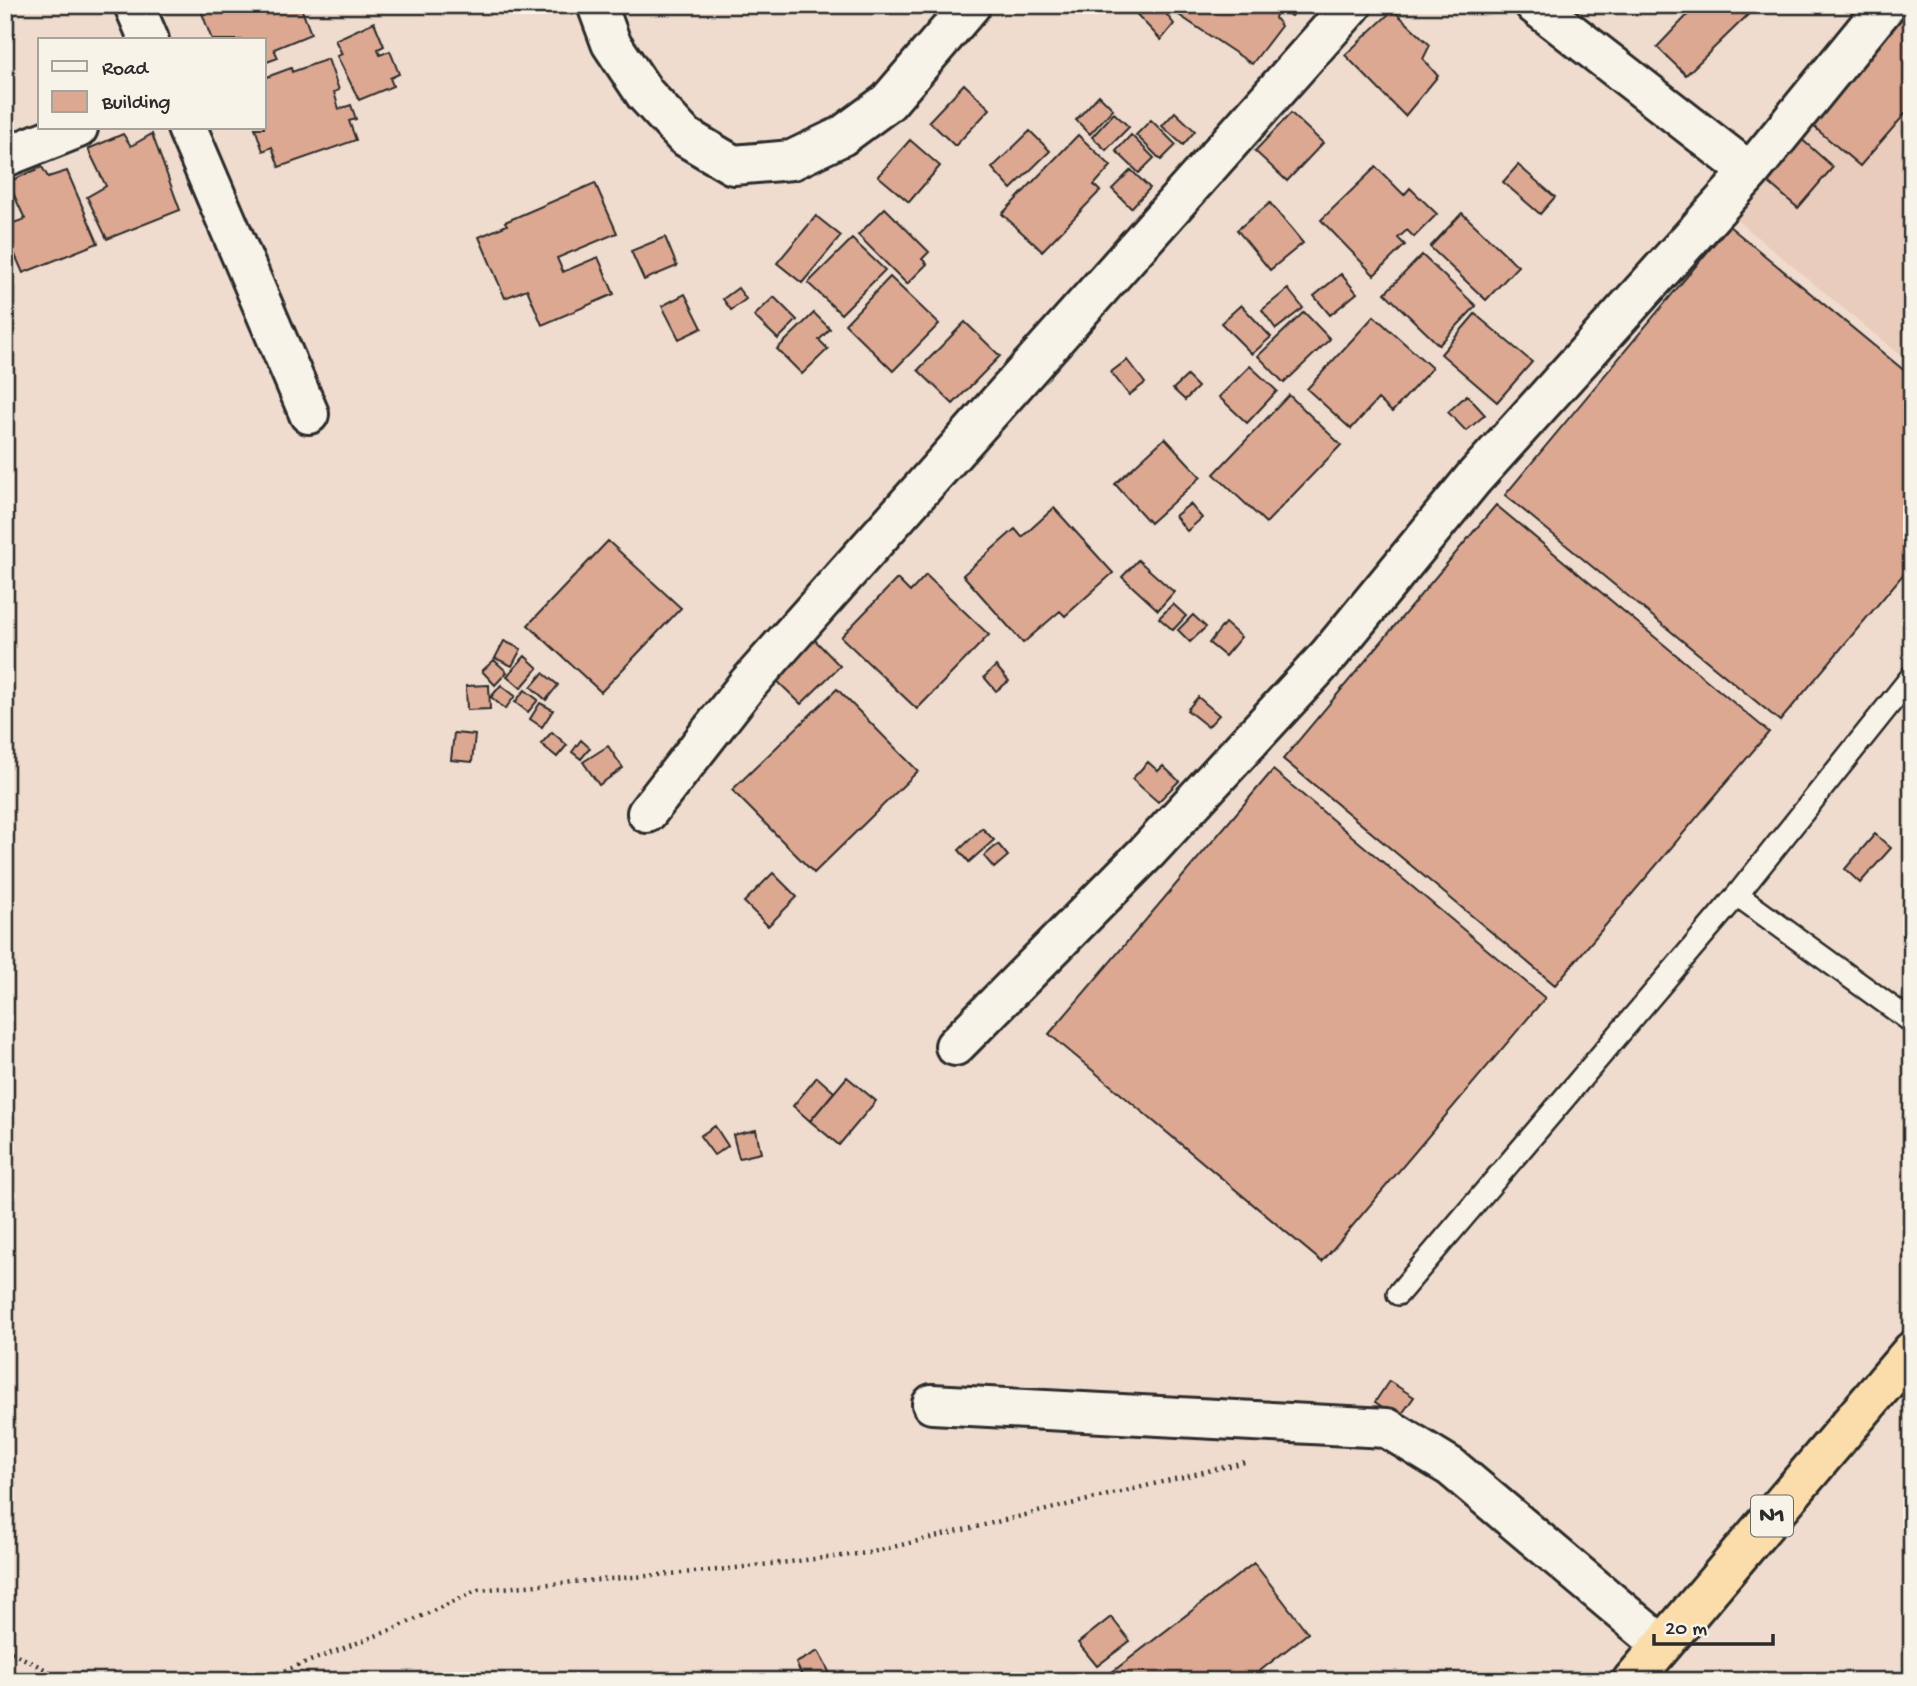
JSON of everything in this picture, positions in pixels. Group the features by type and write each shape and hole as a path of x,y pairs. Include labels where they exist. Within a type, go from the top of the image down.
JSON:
{"highway":[{"name":"N1","path":"1632,1681 1912,1351"}],"street":[{"path":"134,5 148,38"},
{"path":"597,5 611,43 645,94 684,135 733,165 792,160 842,136 888,102 971,5"},
{"path":"647,813 747,685 1352,5"},
{"path":"1535,5 1750,172"},
{"path":"955,1046 1147,852 1328,656 1473,479 1750,172 1886,5"},
{"path":"5,157 73,130"},
{"path":"188,130 309,414"},
{"path":"932,1404 1387,1428 1451,1467 1662,1645"}],"lane":[{"path":"1398,1294 1737,895 1912,676"},
{"path":"1737,895 1912,1022"}],"path":[{"path":"258,1681 396,1628 478,1590 718,1570 868,1553 1254,1460"},
{"path":"5,1649 68,1681"}],"shaded area":[{"path":"1897,5 1912,5 1912,365 1727,212"}],"building":[{"path":"199,5 300,5 311,34 274,49 278,58 266,62 266,38 211,38"},
{"path":"1128,5 1159,5 1174,24 1161,40"},
{"path":"1174,5 1301,5 1291,16 1278,8 1275,18 1281,26 1252,64 1170,9"},
{"path":"1697,5 1758,5 1686,75 1657,47"},
{"path":"1908,5 1912,5 1912,106 1860,166 1807,121"},
{"path":"1393,10 1430,45 1423,59 1438,76 1405,116 1345,55"},
{"path":"374,22 384,46 378,49 380,55 390,51 399,74 390,78 393,86 359,100 337,56 342,54 335,40"},
{"path":"328,59 339,90 334,92 339,109 351,105 356,119 349,121 356,140 279,167 272,147 263,151 256,130 266,130 266,77 291,68 292,72"},
{"path":"964,84 990,109 955,146 929,121"},
{"path":"1099,95 1113,109 1090,134 1076,120"},
{"path":"1175,112 1195,131 1183,145 1162,126"},
{"path":"1114,113 1129,127 1106,150 1092,137"},
{"path":"1291,113 1323,143 1287,181 1255,151"},
{"path":"1151,120 1176,145 1161,160 1136,135"},
{"path":"1030,131 1050,151 1011,189 992,168"},
{"path":"123,134 131,146 152,134 180,210 107,239 87,197 106,186 88,149"},
{"path":"1078,135 1111,166 1094,185 1100,191 1042,251 1002,214"},
{"path":"1131,135 1154,158 1139,173 1116,151"},
{"path":"1798,136 1833,167 1798,208 1762,177"},
{"path":"910,140 940,166 909,202 878,176"},
{"path":"1518,165 1555,197 1540,214 1503,182"},
{"path":"42,167 48,177 67,171 98,243 23,273 5,232 5,226 25,219 8,182"},
{"path":"1376,167 1404,195 1410,188 1437,214 1414,237 1407,230 1398,238 1405,245 1374,275 1321,220"},
{"path":"1131,170 1150,188 1131,208 1112,189"},
{"path":"595,183 617,233 557,258 563,272 598,257 614,294 542,325 527,289 505,298 479,237 507,225 505,222"},
{"path":"1270,203 1303,243 1270,270 1237,230"},
{"path":"885,208 929,252 922,259 927,264 907,284 858,235"},
{"path":"1462,213 1518,266 1486,300 1430,247"},
{"path":"816,216 841,236 802,283 777,263"},
{"path":"1729,226 1912,377 1912,564 1780,721 1505,495"},
{"path":"665,237 677,266 644,280 631,251"},
{"path":"852,239 885,270 841,314 808,283"},
{"path":"1422,255 1476,306 1439,345 1385,293"},
{"path":"1341,274 1357,293 1330,315 1314,296"},
{"path":"890,277 939,324 893,371 845,324"},
{"path":"738,288 746,299 731,310 723,299"},
{"path":"1288,289 1303,308 1276,329 1262,310"},
{"path":"685,294 702,328 679,339 662,306"},
{"path":"774,297 797,320 778,339 754,316"},
{"path":"1241,305 1271,337 1252,354 1221,323"},
{"path":"1304,312 1330,339 1284,383 1258,356"},
{"path":"814,313 830,329 819,340 828,349 802,374 777,349"},
{"path":"1475,314 1532,362 1497,402 1441,354"},
{"path":"1374,316 1432,368 1392,412 1378,399 1351,429 1307,389"},
{"path":"965,322 1000,356 953,404 918,370"},
{"path":"1127,360 1145,383 1129,395 1111,372"},
{"path":"1250,366 1277,391 1247,423 1219,397"},
{"path":"1187,376 1198,387 1185,400 1173,389"},
{"path":"1289,395 1341,445 1266,523 1214,474"},
{"path":"1467,395 1485,415 1466,431 1448,412"},
{"path":"1165,438 1201,477 1150,523 1115,484"},
{"path":"1190,504 1202,518 1187,531 1175,516"},
{"path":"1496,505 1769,732 1555,985 1283,759"},
{"path":"1054,508 1113,573 1065,616 1060,611 1023,643 963,575 1015,529 1022,537"},
{"path":"608,541 681,608 601,692 528,625"},
{"path":"1138,560 1174,592 1158,610 1122,577"},
{"path":"926,575 989,635 917,709 841,637 897,579 910,592"},
{"path":"1173,604 1186,616 1173,630 1159,618"},
{"path":"1193,615 1206,627 1190,642 1178,630"},
{"path":"1225,623 1241,637 1225,656 1209,643"},
{"path":"810,635 840,666 801,704 770,674"},
{"path":"504,641 521,649 512,666 495,658"},
{"path":"525,656 538,668 521,688 507,676"},
{"path":"494,660 507,672 495,685 482,671"},
{"path":"996,666 1009,681 996,691 984,677"},
{"path":"543,673 558,685 546,700 531,687"},
{"path":"489,685 490,709 467,710 466,686"},
{"path":"501,685 515,696 505,709 491,697"},
{"path":"837,689 918,771 814,873 732,790"},
{"path":"525,690 538,700 528,712 515,702"},
{"path":"1198,697 1219,715 1208,727 1187,710"},
{"path":"540,703 553,710 542,727 530,719"},
{"path":"552,732 567,745 557,757 541,744"},
{"path":"454,733 475,735 472,762 451,760"},
{"path":"581,740 590,748 581,759 572,752"},
{"path":"608,746 623,768 599,785 583,762"},
{"path":"1148,762 1158,771 1163,766 1179,781 1158,802 1132,779"},
{"path":"1273,770 1545,998 1322,1262 1049,1034"},
{"path":"982,828 994,840 969,862 959,850"},
{"path":"1875,834 1891,848 1860,883 1845,869"},
{"path":"998,844 1008,856 994,868 984,856"},
{"path":"773,873 797,897 768,926 744,902"},
{"path":"817,1077 834,1092 810,1121 793,1106"},
{"path":"847,1077 876,1101 839,1145 810,1121"},
{"path":"715,1126 728,1146 714,1155 700,1136"},
{"path":"756,1130 761,1153 739,1158 733,1135"},
{"path":"1389,1381 1414,1397 1399,1418 1375,1402"},
{"path":"1254,1563 1308,1633 1247,1681 1111,1681 1107,1676"},
{"path":"1111,1617 1130,1641 1097,1666 1078,1643"},
{"path":"818,1651 834,1681 802,1681 804,1680 796,1663"}]}
